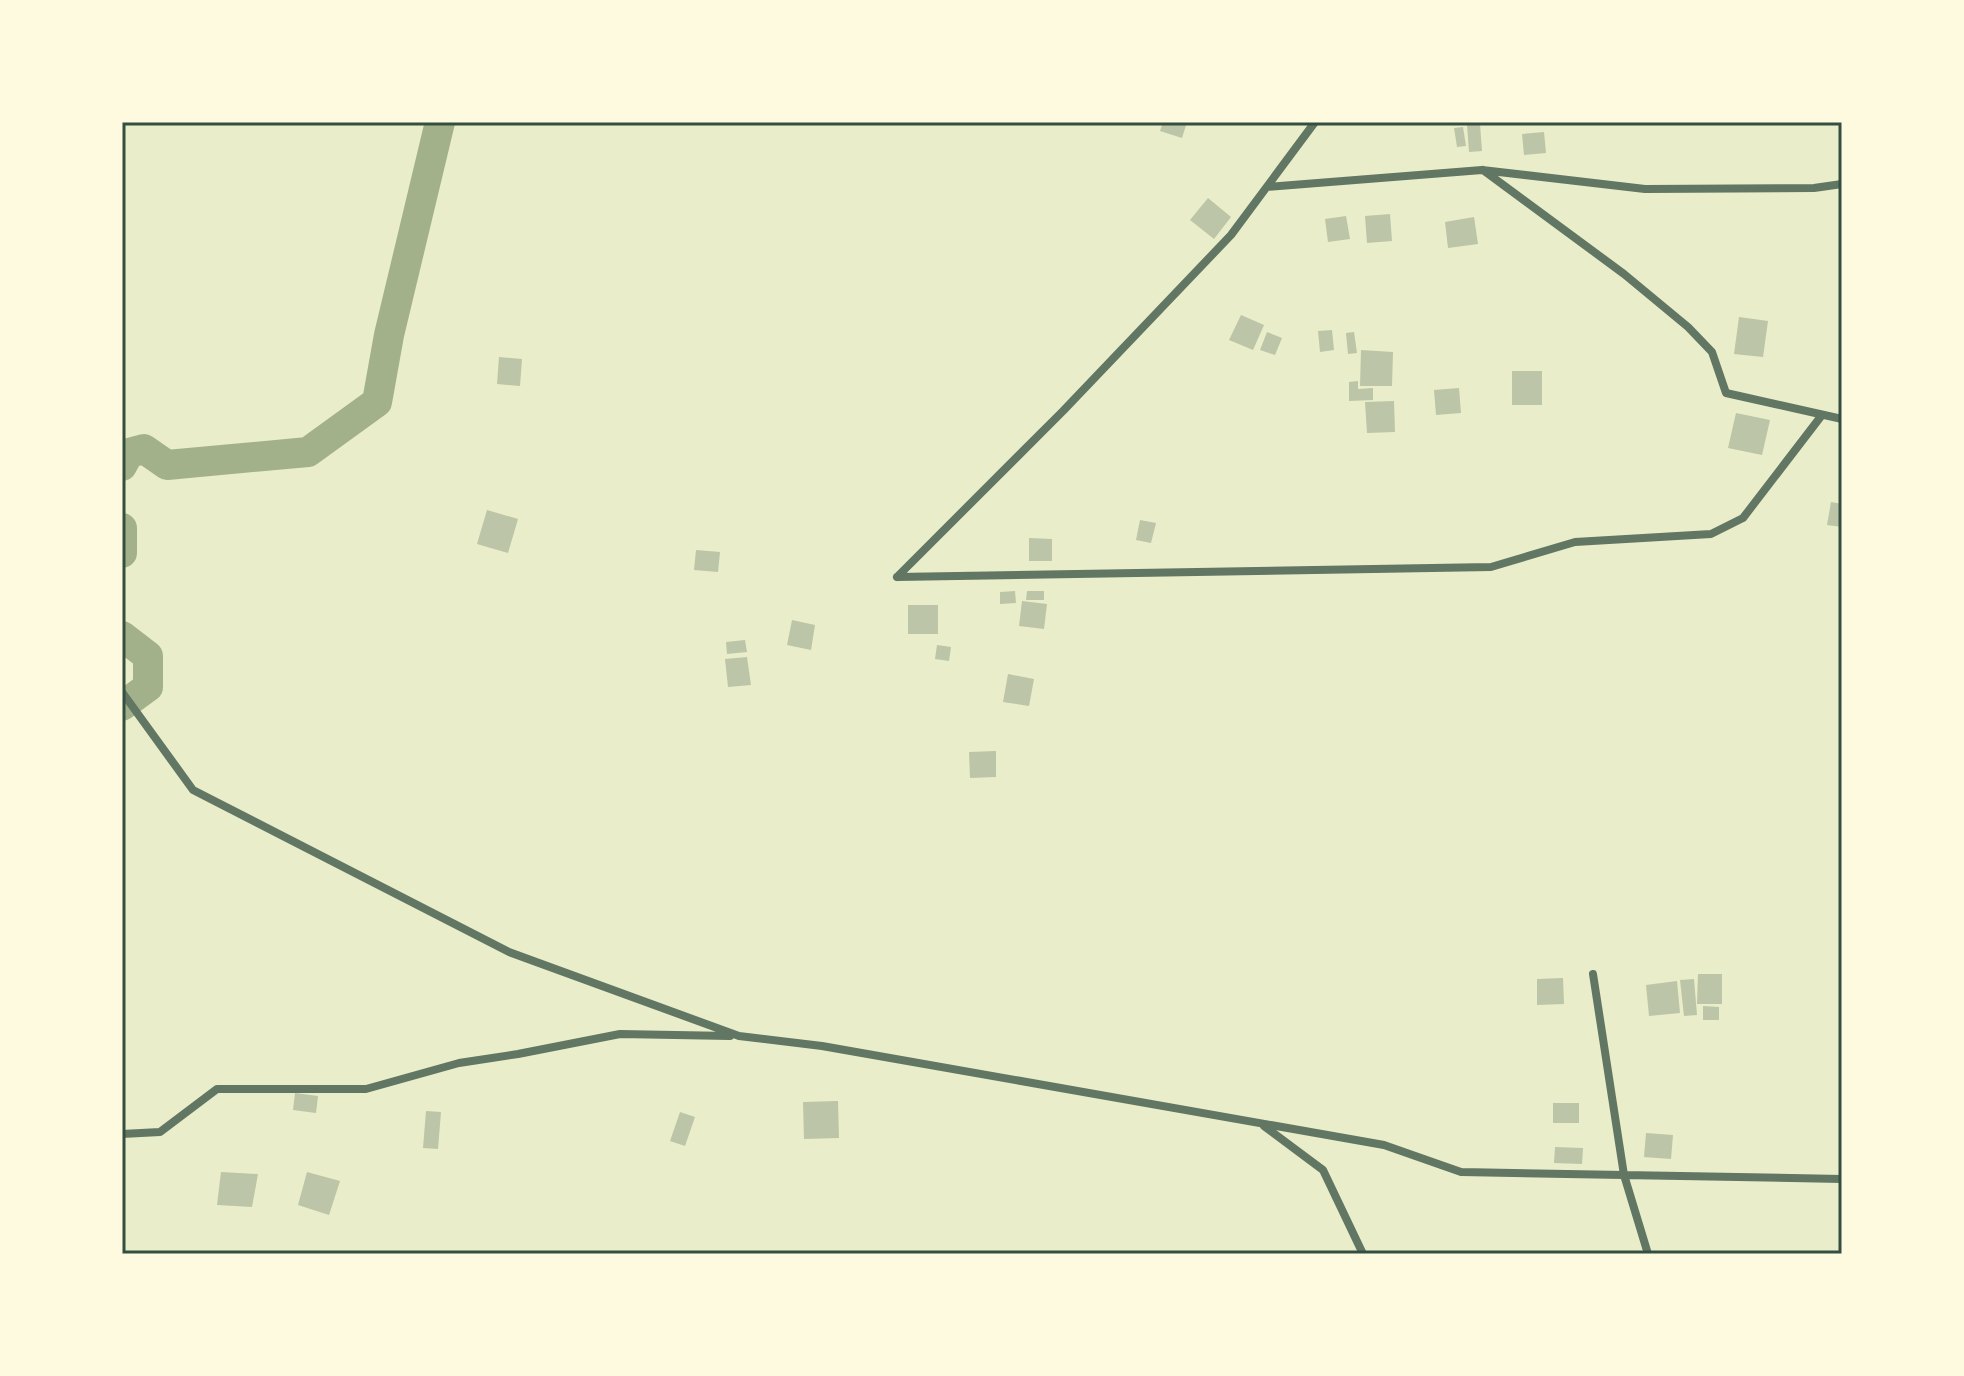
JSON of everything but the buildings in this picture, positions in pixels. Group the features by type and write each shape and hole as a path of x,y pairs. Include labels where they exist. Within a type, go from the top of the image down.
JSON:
{"street":[{"path":"1315,122 1221,246 1063,411 897,577 1491,567 1575,542 1711,534 1743,518 1822,415"},
{"path":"1267,187 1482,170 1645,189 1814,188 1842,184"},
{"path":"1482,170 1624,274 1688,327 1712,352 1726,393 1842,419"},
{"path":"122,692 193,790 509,952 739,1036"},
{"path":"1593,974 1624,1175 1648,1254"},
{"path":"122,1134 160,1132 217,1089 366,1089 459,1063 620,1034 739,1036 822,1046 1384,1145 1461,1172 1842,1179"},
{"path":"1259,1123 1323,1170 1363,1254"}],"waterway":[{"path":"122,466 129,453 144,449 167,465 308,452 377,402 389,335 440,122"},
{"path":"122,528 122,553"},
{"path":"122,636 148,656 148,687 122,706"}]}
